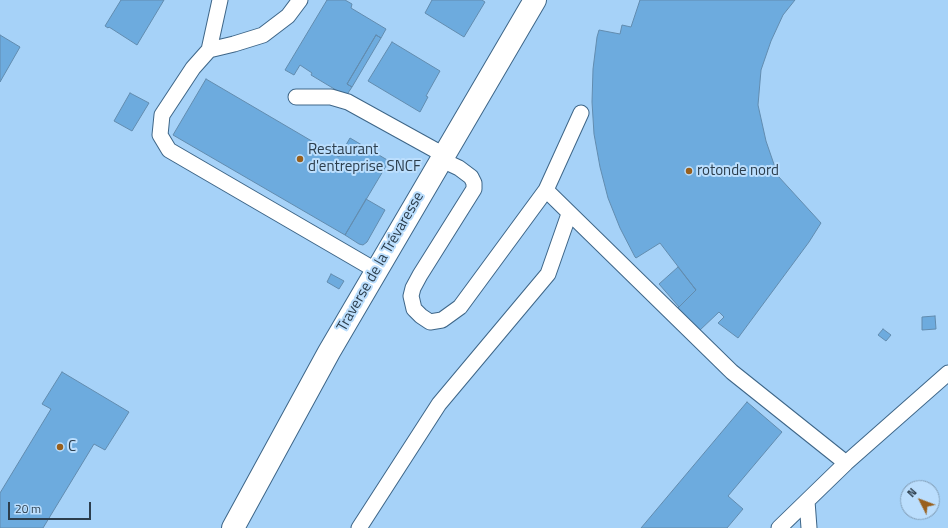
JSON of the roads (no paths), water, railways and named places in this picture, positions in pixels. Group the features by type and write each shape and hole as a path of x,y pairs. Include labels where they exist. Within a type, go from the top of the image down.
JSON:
{"street":[{"name":"Traverse de la Trévaresse","path":"233,528 329,352 535,0"}],"lane":[{"path":"220,0 209,50 193,68 162,115 160,135 169,150 376,271"},
{"path":"209,50 263,35 288,16 300,0"},
{"path":"296,96 331,97 348,102 443,158 471,177 474,183 474,189 413,288 411,296 414,309 430,322 442,320 460,307 546,190 581,113"},
{"path":"546,190 732,372 846,463"},
{"path":"358,528 439,404 548,274 569,214"},
{"path":"779,528 846,463 948,373"},
{"path":"807,501 809,528"}],"place":[{"name":"Restaurant d'entreprise SNCF","path":"300,159"},
{"name":"rotonde nord","path":"689,171"},
{"name":"C","path":"60,447"}]}
